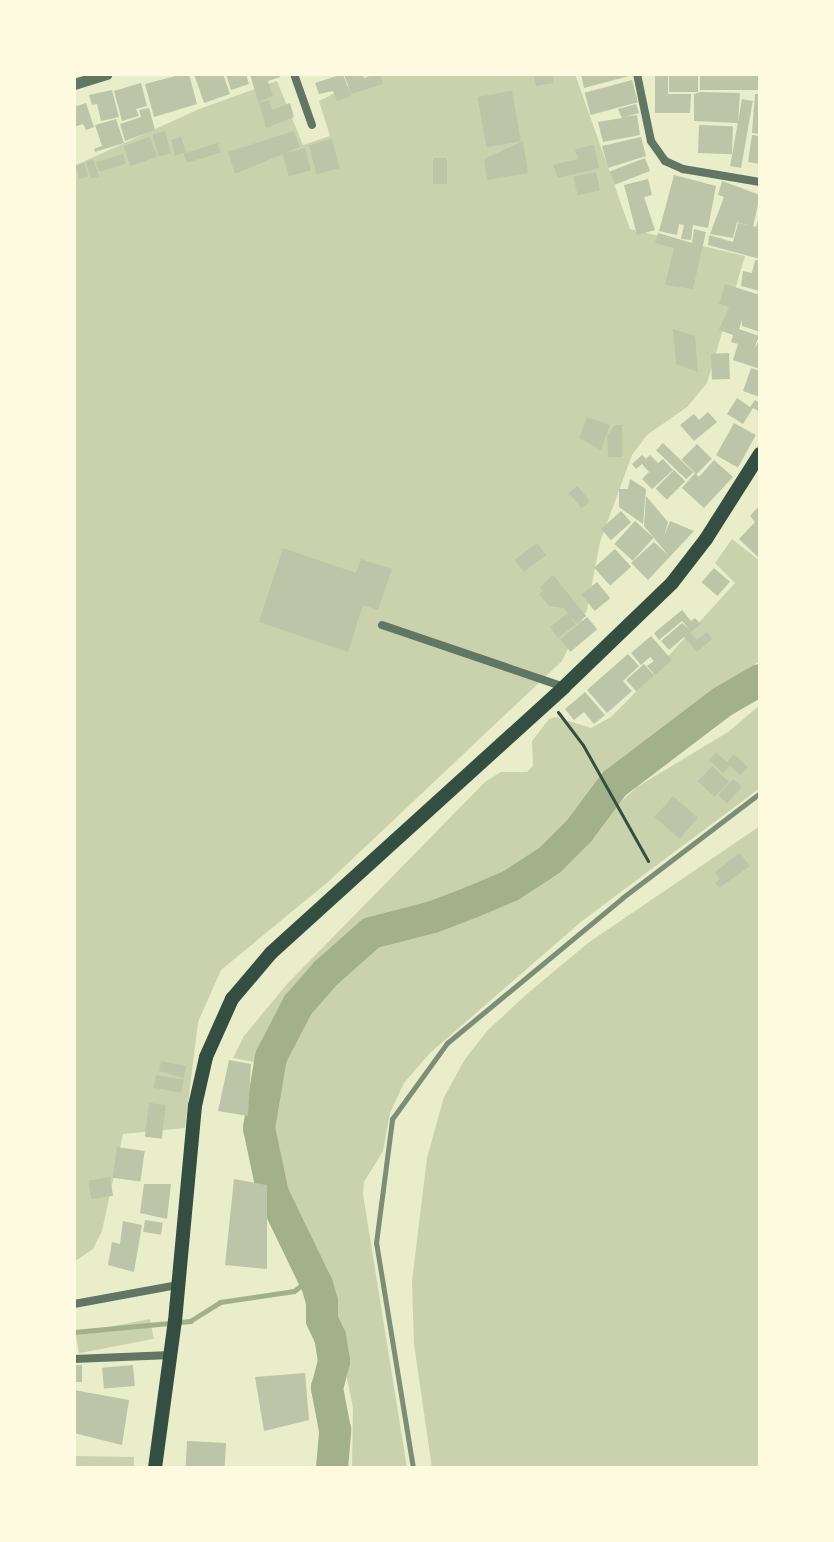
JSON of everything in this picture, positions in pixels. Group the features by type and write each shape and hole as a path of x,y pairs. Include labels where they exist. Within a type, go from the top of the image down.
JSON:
{"main road":[{"path":"155,1468 172,1348 195,1106 206,1057 232,999 271,953 564,687 672,583 706,539 760,454"}],"street":[{"path":"74,84 107,74"},
{"path":"294,74 312,125"},
{"path":"637,74 651,141 665,161 683,169 760,182"},
{"path":"382,625 564,687"},
{"path":"74,1304 178,1288"},
{"path":"74,1359 172,1348"}],"path":[{"path":"548,700 583,745 648,861"}],"green space":[{"path":"372,74 575,74 630,229 745,256 707,383 687,407 647,435 632,455 600,542 587,610 562,661 328,882 221,970 198,1022 185,1128 123,1134 102,1231 93,1249 74,1262 74,166 197,110 277,81 303,145 330,136 319,101"},
{"path":"732,539 760,561 760,660 716,697 609,774 546,852 535,860 458,894 399,913 342,943 300,986 280,1014 262,1061 251,1113 254,1062 233,1058 244,1036 288,983 485,782 501,772 527,772 533,766 532,741 549,719 556,717 591,728 611,717 631,697 735,583 715,563"},
{"path":"760,705 760,788 582,921 430,1053 404,1083 390,1113 383,1151 364,1182 363,1194 407,1468 352,1468 353,1408 342,1353 273,1145 269,1123 269,1104 286,1054 313,1006 360,951 394,936 463,920 527,892 554,871 588,832 637,787 728,732"},
{"path":"760,826 760,1468 432,1468 414,1344 412,1281 427,1158 444,1097 465,1059 488,1030 528,993 588,943"},
{"path":"150,1319 154,1339 79,1353 75,1334"},
{"path":"74,1456 134,1457 134,1468 74,1468"}],"building":[{"path":"189,74 197,104 154,117 145,84"},
{"path":"194,74 223,74 230,94 204,103"},
{"path":"226,74 246,74 249,84 231,90"},
{"path":"250,74 279,74 280,77 268,81 273,96 258,102"},
{"path":"343,74 351,96 337,101 333,91 319,94 315,83"},
{"path":"344,74 362,74 364,78 380,74 383,84 351,94"},
{"path":"534,74 552,74 554,83 536,86"},
{"path":"581,74 633,74 633,75 584,88"},
{"path":"655,74 668,74 668,94 691,94 690,113 655,113"},
{"path":"669,74 698,74 698,92 669,92"},
{"path":"700,74 760,74 760,90 700,90"},
{"path":"632,80 638,102 591,115 585,93"},
{"path":"141,83 147,106 136,109 139,116 122,121 114,91"},
{"path":"112,90 119,117 101,121 97,104 92,105 89,95"},
{"path":"512,91 521,141 486,147 478,97"},
{"path":"740,93 738,123 694,121 694,94"},
{"path":"755,94 760,94 760,134 752,133"},
{"path":"742,99 753,101 741,168 730,166"},
{"path":"269,100 272,110 290,103 294,117 266,128 259,103"},
{"path":"86,103 94,127 86,130 83,124 74,127 74,107"},
{"path":"636,104 639,113 624,117 637,115 640,135 603,142 598,122 622,118 618,109"},
{"path":"149,108 155,130 125,141 120,124 141,117 139,110"},
{"path":"116,119 124,143 95,152 94,149 102,146 95,125"},
{"path":"699,125 733,126 732,154 698,153"},
{"path":"165,131 171,153 158,157 152,134"},
{"path":"294,131 300,147 235,174 228,152"},
{"path":"752,135 760,136 760,164 748,162"},
{"path":"150,137 157,157 130,166 124,146"},
{"path":"181,137 186,152 175,156 171,140"},
{"path":"641,137 646,156 608,168 602,146"},
{"path":"332,139 340,168 317,174 309,145"},
{"path":"523,141 528,173 487,180 484,159"},
{"path":"218,143 221,153 186,163 184,154"},
{"path":"594,145 599,168 558,178 553,165 578,159 575,149"},
{"path":"305,148 311,170 289,176 283,154"},
{"path":"123,154 126,164 99,172 96,162"},
{"path":"433,158 447,158 447,184 433,184"},
{"path":"645,158 650,171 615,185 610,172"},
{"path":"93,159 99,176 91,179 86,162"},
{"path":"84,163 88,176 79,179 75,166"},
{"path":"596,172 600,191 577,195 574,177"},
{"path":"674,175 716,186 708,228 693,225 691,240 681,239 684,225 679,224 677,235 659,231"},
{"path":"648,179 652,195 644,197 655,230 637,235 624,185"},
{"path":"722,181 760,195 753,227 737,222 733,238 710,234 724,197 718,195"},
{"path":"760,214 760,259 708,245 709,235 733,242 738,223 756,227"},
{"path":"694,229 706,232 693,289 665,285 674,248 655,243 658,233 692,243"},
{"path":"755,260 760,261 760,291 741,286 743,271 752,273"},
{"path":"725,284 760,295 760,332 742,326 742,320 739,329 759,336 754,349 760,339 760,369 733,360 738,344 731,342 733,335 719,330 729,307 719,304"},
{"path":"673,329 695,336 698,372 676,364"},
{"path":"729,353 730,379 712,380 711,354"},
{"path":"751,368 760,371 760,397 743,391"},
{"path":"737,398 750,407 755,400 760,403 760,412 753,408 743,424 727,414"},
{"path":"708,412 717,422 694,441 680,425 694,414 699,420"},
{"path":"587,417 610,425 601,450 579,438"},
{"path":"734,423 756,435 738,467 716,455"},
{"path":"615,425 622,425 622,457 608,457 607,436"},
{"path":"663,443 693,472 686,479 656,450"},
{"path":"697,444 712,459 696,474 681,460"},
{"path":"642,455 646,459 650,455 658,463 663,459 673,470 652,489 642,479 649,472 642,464 636,469 632,464"},
{"path":"714,460 733,477 704,508 682,488 695,473 699,477"},
{"path":"674,470 685,481 667,500 656,488"},
{"path":"630,479 646,489 643,524 619,507 619,489 628,489"},
{"path":"577,486 590,501 582,508 569,493"},
{"path":"646,496 668,522 664,537 670,521 694,531 648,580 631,563 654,542 669,556 644,526"},
{"path":"757,508 760,511 760,559 739,539 755,522 750,516"},
{"path":"621,511 631,522 611,540 601,529"},
{"path":"635,521 654,538 633,561 614,544"},
{"path":"537,543 546,555 524,572 515,560"},
{"path":"283,548 356,573 361,559 392,569 378,610 363,605 348,652 259,622"},
{"path":"615,549 631,567 610,586 594,568"},
{"path":"714,568 730,582 717,596 702,582"},
{"path":"553,575 586,616 577,623 570,617 576,624 558,638 550,627 568,613 564,608 549,606 539,594 543,591 540,587"},
{"path":"597,582 610,598 595,611 581,595"},
{"path":"682,610 691,621 695,618 701,624 690,633 697,640 707,632 712,639 697,652 684,637 669,650 661,641 682,623 689,629 682,621 659,640 654,633"},
{"path":"587,617 597,629 570,652 560,639"},
{"path":"651,636 672,660 655,675 647,666 654,661 650,657 641,665 631,653"},
{"path":"628,654 639,666 623,681 632,691 607,713 587,690"},
{"path":"644,664 654,675 636,691 626,680"},
{"path":"585,692 605,715 594,724 584,712 574,720 565,709"},
{"path":"716,752 727,762 734,754 748,767 740,775 730,766 723,773 709,760"},
{"path":"712,766 729,782 714,797 698,781"},
{"path":"733,779 742,787 727,803 718,795"},
{"path":"673,796 698,818 680,839 655,817"},
{"path":"740,853 750,866 719,888 715,883 720,879 715,872"},
{"path":"229,1060 251,1064 248,1116 218,1111"},
{"path":"161,1061 186,1066 184,1078 159,1071"},
{"path":"156,1075 184,1080 181,1093 154,1088"},
{"path":"149,1103 166,1105 162,1139 145,1137"},
{"path":"117,1147 145,1151 140,1182 113,1178"},
{"path":"110,1177 113,1196 91,1199 88,1180"},
{"path":"234,1179 267,1185 267,1269 225,1265"},
{"path":"144,1184 171,1184 167,1219 140,1213"},
{"path":"145,1220 163,1223 161,1235 143,1232"},
{"path":"123,1221 142,1225 134,1272 108,1265 112,1242 120,1244"},
{"path":"74,1365 82,1365 82,1382 74,1382"},
{"path":"133,1365 135,1386 104,1389 102,1368"},
{"path":"305,1373 309,1420 264,1431 255,1377"},
{"path":"74,1390 129,1400 122,1445 74,1433"},
{"path":"187,1441 226,1443 225,1468 186,1466"}],"waterway":[{"path":"332,1468 335,1430 327,1388 334,1361 330,1337 322,1320 322,1302 317,1285 273,1194 259,1128 271,1057 298,1005 326,973 371,933 433,917 472,902 510,886 550,860 579,831 614,784 722,702 760,680"},
{"path":"74,1332 190,1321 220,1302 294,1291 312,1277"}],"railway":[{"path":"413,1468 376,1243 392,1119 447,1043 622,898 760,793"}]}
